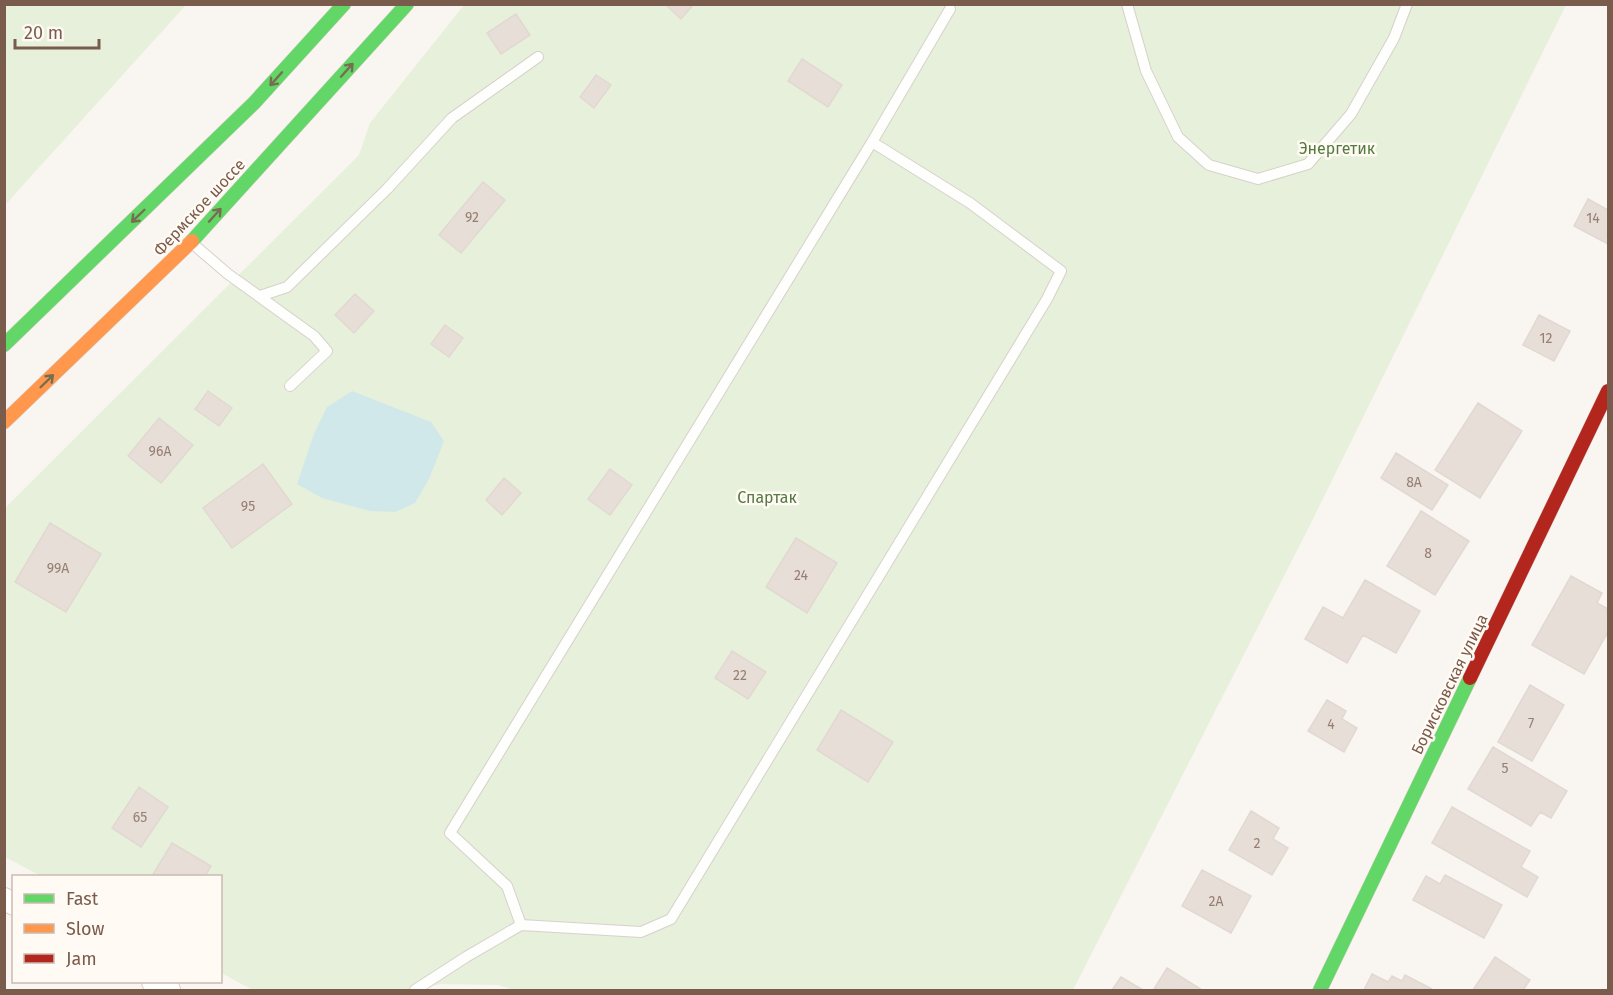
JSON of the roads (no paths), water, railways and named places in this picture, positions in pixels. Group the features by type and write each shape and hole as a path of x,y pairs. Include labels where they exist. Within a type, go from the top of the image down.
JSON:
{"main road":[{"name":"Фермское шоссе","path":"4,345 254,103 344,4"},
{"name":"Фермское шоссе","path":"4,422 191,242 407,4"},
{"name":"Борисковская улица","path":"1320,990 1608,391"}],"lane":[{"path":"1127,4 1146,71 1178,137 1209,165 1258,179 1308,164 1351,114 1394,38 1407,4"},
{"path":"521,925 507,886 450,833 872,142 950,9"},
{"path":"260,296 287,287 387,189 452,118 538,57"},
{"path":"415,990 521,925 641,932 671,920 1047,299 1061,271 970,202 872,142"},
{"path":"191,242 228,274 314,336 327,351 290,386"}],"water":[{"path":"352,391 431,422 444,441 429,479 415,503 395,512 370,511 322,498 297,484 314,434 327,407"}],"park label":[{"name":"Энергетик","path":"1337,148"},
{"name":"Спартак","path":"767,497"}]}
